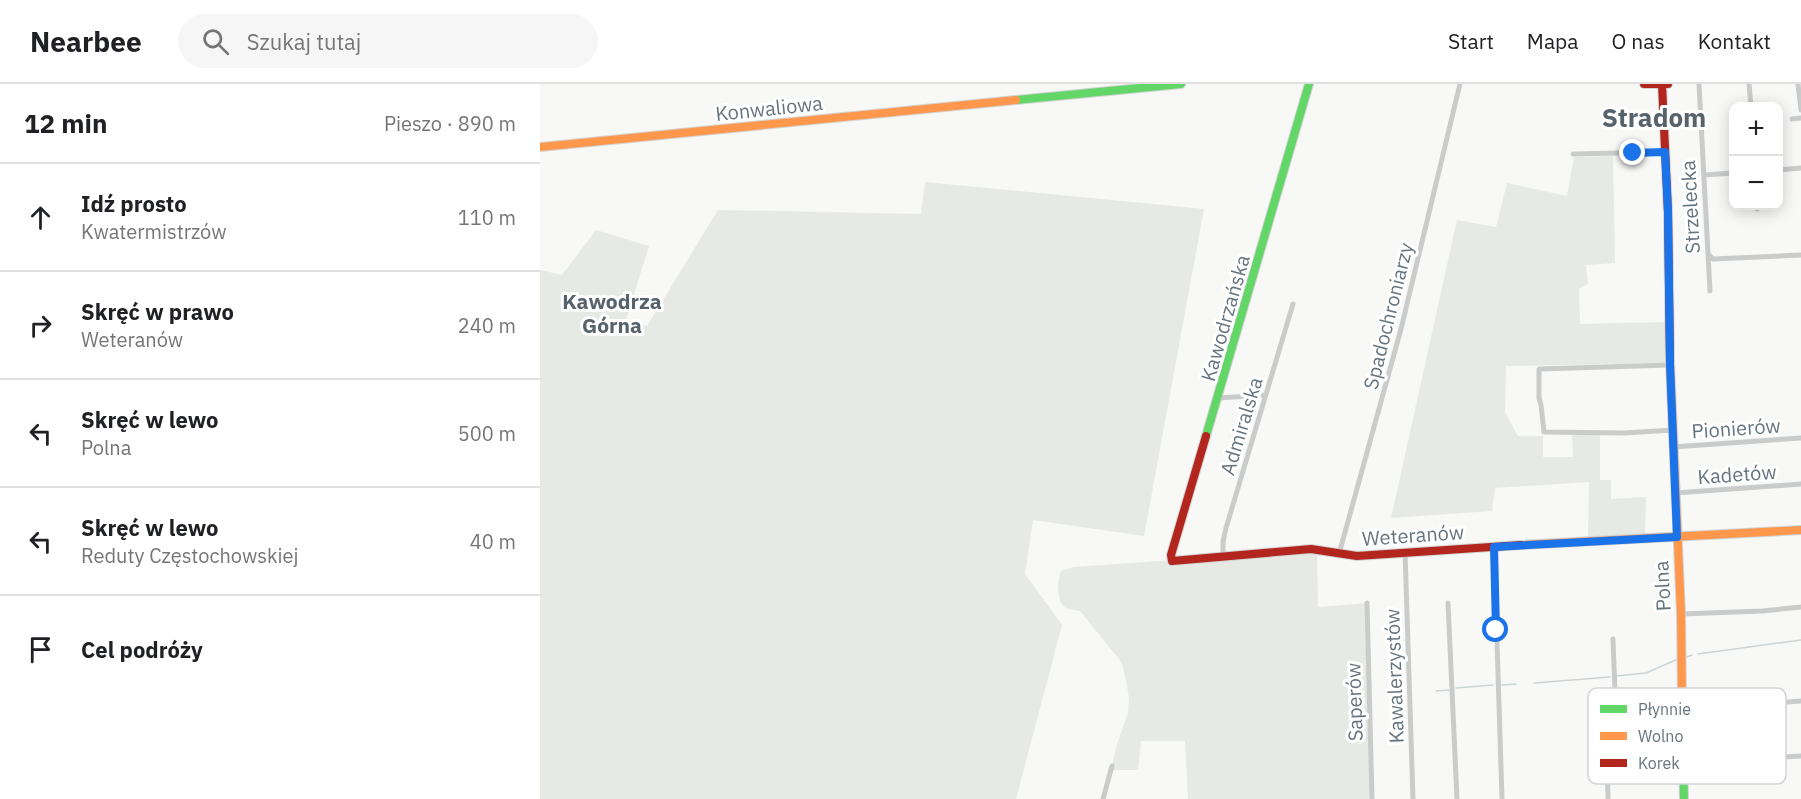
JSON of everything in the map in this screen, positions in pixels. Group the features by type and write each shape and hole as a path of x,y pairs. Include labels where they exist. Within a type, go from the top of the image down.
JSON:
{"street":[{"name":"Konwaliowa","path":"540,147 1180,84"},
{"name":"Kawodrzańska","path":"1172,561 1173,548 1309,84"},
{"name":"Spadochroniarzy","path":"1339,555 1401,329 1460,84"},
{"path":"1644,84 1668,84"},
{"name":"Polna","path":"1662,84 1682,688"},
{"name":"Strzelecka","path":"1699,84 1710,291"},
{"path":"1749,84 1751,102"},
{"path":"1798,84 1801,110"},
{"path":"1792,119 1801,118"},
{"path":"1573,154 1665,152"},
{"path":"1783,170 1801,168"},
{"path":"1704,175 1729,173"},
{"path":"1708,254 1713,259 1801,255"},
{"name":"Admiralska","path":"1223,556 1226,528 1293,304"},
{"path":"1670,364 1539,369 1539,398 1544,432 1624,433 1673,430"},
{"path":"1218,398 1266,395"},
{"name":"Pionierów","path":"1673,447 1801,438"},
{"name":"Kadetów","path":"1675,493 1801,484"},
{"name":"Weteranów","path":"1172,561 1311,549 1339,555 1357,555 1801,530"},
{"path":"1494,547 1502,799"},
{"name":"Kawalerzystów","path":"1405,552 1413,799"},
{"name":"Saperów","path":"1367,603 1372,799"},
{"path":"1448,603 1457,799"},
{"path":"1681,614 1801,607"},
{"path":"1612,639 1614,688"},
{"path":"1786,702 1801,701"},
{"path":"1786,757 1801,756"},
{"path":"1103,799 1112,766"},
{"path":"1608,784 1608,799"}],"shaded area":[{"path":"1613,156 1615,263 1586,265 1588,284 1579,289 1580,324 1667,322 1668,363 1506,366 1505,412 1518,436 1543,436 1543,457 1573,457 1572,435 1600,435 1600,480 1611,480 1611,499 1646,497 1645,534 1588,537 1589,482 1495,488 1492,511 1391,518 1457,220 1496,227 1507,183 1567,196 1574,157"},
{"path":"925,182 1204,209 1144,536 1033,520 1025,574 1062,625 1016,799 540,799 540,270 562,275 596,230 649,246 626,320 647,326 718,210 921,214"},
{"path":"1317,550 1318,607 1367,603 1372,799 1188,799 1185,741 1141,741 1138,770 1111,770 1128,713 1129,698 1123,667 1080,611 1068,609 1060,601 1058,590 1061,571 1073,567"}],"waterway":[{"path":"1698,654 1801,640"},
{"path":"1684,658 1692,655"},
{"path":"1616,676 1646,673 1678,659"},
{"path":"1534,683 1610,677"},
{"path":"1502,685 1516,684"},
{"path":"1456,688 1493,685"},
{"path":"1436,691 1449,690"}],"traffic: fast":[{"path":"1016,100 1181,84"},
{"path":"1206,436 1309,84"},
{"path":"1684,784 1684,799"}],"traffic: slow":[{"path":"540,147 1016,100"},
{"path":"1670,363 1681,614 1682,688"},
{"path":"1521,545 1801,530"}],"traffic: jam":[{"path":"1644,84 1668,84"},
{"path":"1662,84 1668,212 1670,363"},
{"path":"1206,436 1171,555 1172,561 1311,549 1357,556 1521,545"}],"district":[{"name":"Stradom","path":"1654,117"},
{"name":"Kawodrza Górna","path":"612,313"}],"route":[{"path":"1496,630 1494,547 1677,537 1665,152 1633,153"}]}
